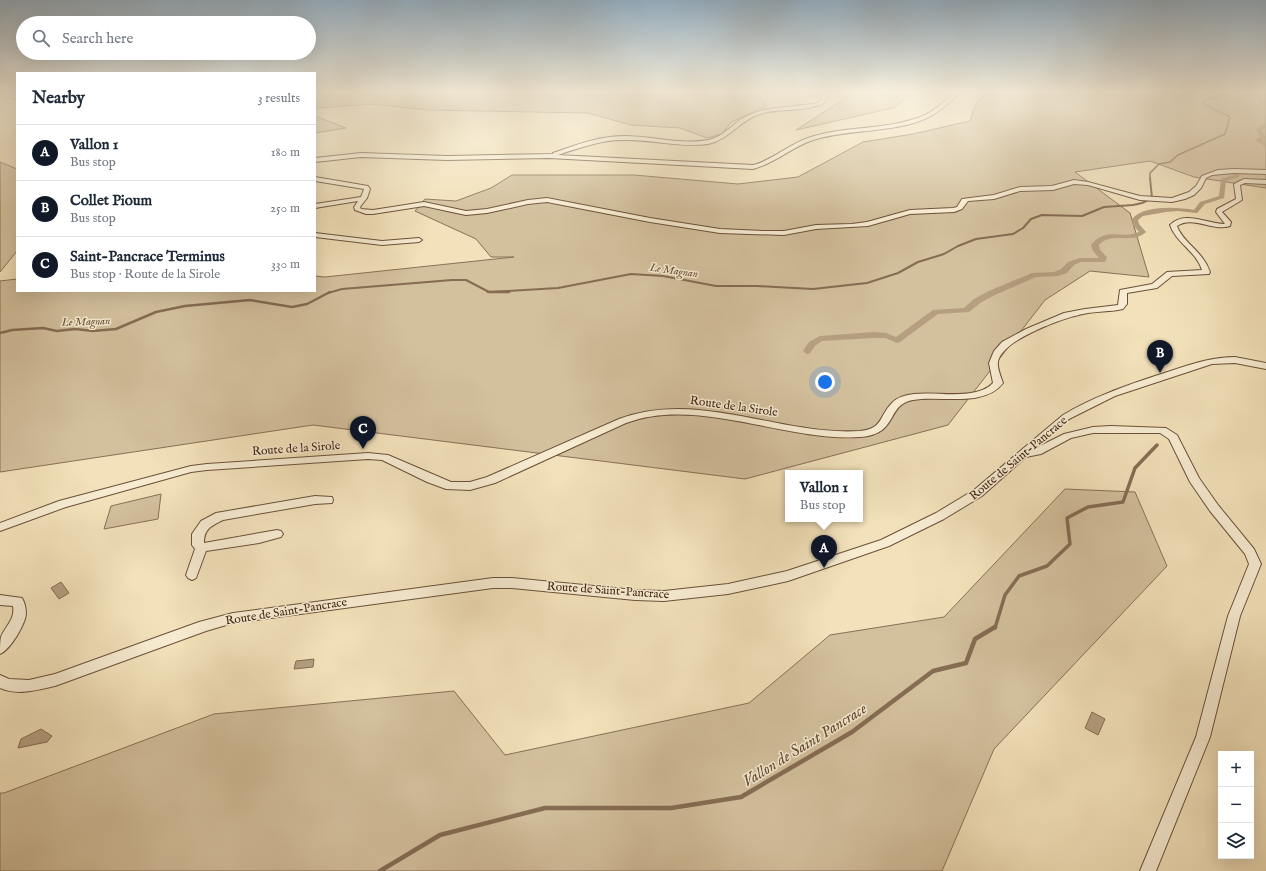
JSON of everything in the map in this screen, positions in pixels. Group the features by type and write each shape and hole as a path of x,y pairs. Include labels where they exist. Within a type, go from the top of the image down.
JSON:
{"street":[{"path":"549,156 600,140 615,138 674,143 711,142 723,138 729,132"},
{"path":"316,154 447,158 549,156 753,166 767,162 799,143 839,132"},
{"path":"316,160 361,155"},
{"path":"316,179 366,187 367,189 364,198 357,207 358,210 365,213 379,213 408,206 426,204 451,212 469,213 534,201 548,200 650,220 720,231 784,233 816,227 868,224 910,212 954,210 960,208 964,200 968,198 994,196 1022,189 1037,190 1054,188 1072,182 1146,199 1177,199 1190,195 1198,190 1202,185 1204,177 1210,174 1248,171 1266,172"},
{"name":"Route de la Sirole","path":"0,527 63,504 186,470 207,467 368,456 384,457 445,484 463,486 478,484 491,480 585,437 634,417 669,413 688,412 708,414 820,432 858,434 874,432 885,424 893,406 902,400 916,396 973,395 994,389 998,383 993,363 998,351 1006,344 1029,331 1074,313 1120,307 1123,304 1123,296 1126,291 1154,286 1170,274 1206,272 1193,249 1176,232 1173,225 1186,220 1225,226 1228,225 1228,222 1219,212 1220,209 1239,200 1237,184 1244,181 1266,182"},
{"path":"316,206 364,198"},
{"path":"316,235 382,244 420,240"},
{"name":"Route de Saint-Pancrace","path":"0,681 8,685 29,686 55,680 204,626 233,618 462,586 512,583 635,595 664,596 691,594 788,576 873,547 940,516 978,493 1066,417 1112,394 1218,359 1238,359 1266,366"},
{"path":"1021,455 1038,452 1068,436 1093,430 1162,430 1173,437 1194,479 1214,508 1250,552 1255,564 1234,616 1203,737 1167,828 1148,871"},
{"path":"201,548 198,545 198,534 205,524 220,516 314,500 328,500"},
{"path":"201,548 227,542 266,538 277,534"},
{"path":"192,575 201,548"},
{"path":"0,600 18,602 21,610 20,618 0,648"}],"shaded area":[{"path":"690,132 724,132 722,134 707,138"},
{"path":"923,132 1266,132 1266,188 1194,177 1150,161 1075,172 1130,213 1149,277 1090,271 1045,300 948,425 745,479 313,425 0,472 0,281 16,279 16,292 316,292 316,276 325,277 514,257 491,257 476,239 415,211 425,199 456,201 491,188 512,175 634,175 738,184 798,177 863,142"},
{"path":"0,162 16,169 16,252 0,272"},
{"path":"1065,489 1135,492 1167,566 994,749 942,871 0,871 0,793 4,793 214,714 454,691 505,755 749,703 830,635 944,617"},
{"path":"161,494 158,519 104,529 111,506"},
{"path":"61,582 69,593 59,599 51,588"},
{"path":"314,659 313,667 294,669 296,661"},
{"path":"1092,712 1105,719 1098,735 1085,728"},
{"path":"41,729 52,736 47,742 18,748 21,739"}],"waterway":[{"name":"Le Magnan","path":"1150,178 1150,173 1159,164 1170,162 1178,155 1225,134 1226,132"},
{"path":"1260,132 1264,138 1259,139 1259,141 1266,145"},
{"path":"807,351 812,344 820,339 874,335 886,336 897,340 936,312 966,310 977,301 992,293 1035,275 1055,274 1064,271 1071,264 1080,260 1102,260 1103,257 1097,251 1095,245 1105,237 1132,236 1143,232 1136,225 1135,219 1141,214 1178,209 1195,212 1202,203 1222,197 1223,180 1237,176"},
{"name":"Le Magnan","path":"489,292 558,288 631,274 663,276 716,286 757,286 813,289 867,283 898,273 918,262 944,254 958,246 976,239 1013,234 1023,228 1031,219 1042,215 1082,216 1104,207 1142,203 1152,198 1150,178"},
{"name":"Le Magnan","path":"328,293 342,289 452,280 466,280 489,292"},
{"name":"Le Magnan","path":"489,292 509,292"},
{"name":"Le Magnan","path":"0,333 12,330 43,328 57,331 75,329 93,331 116,329 156,312 185,306 250,300 292,307 307,304 328,293"},
{"name":"Vallon de Saint Pancrace","path":"995,628 1005,595 1019,576 1047,566 1070,544 1067,518 1088,507 1123,502 1135,468 1157,445"},
{"name":"Vallon de Saint Pancrace","path":"380,871 440,835 545,808 671,808 741,797 852,732 933,671 966,663 975,639 995,627"}],"place":[{"name":"Collet Pioum","path":"1160,373"},
{"name":"Saint-Pancrace Terminus","path":"363,449"},
{"name":"Vallon 1","path":"824,568"}]}
